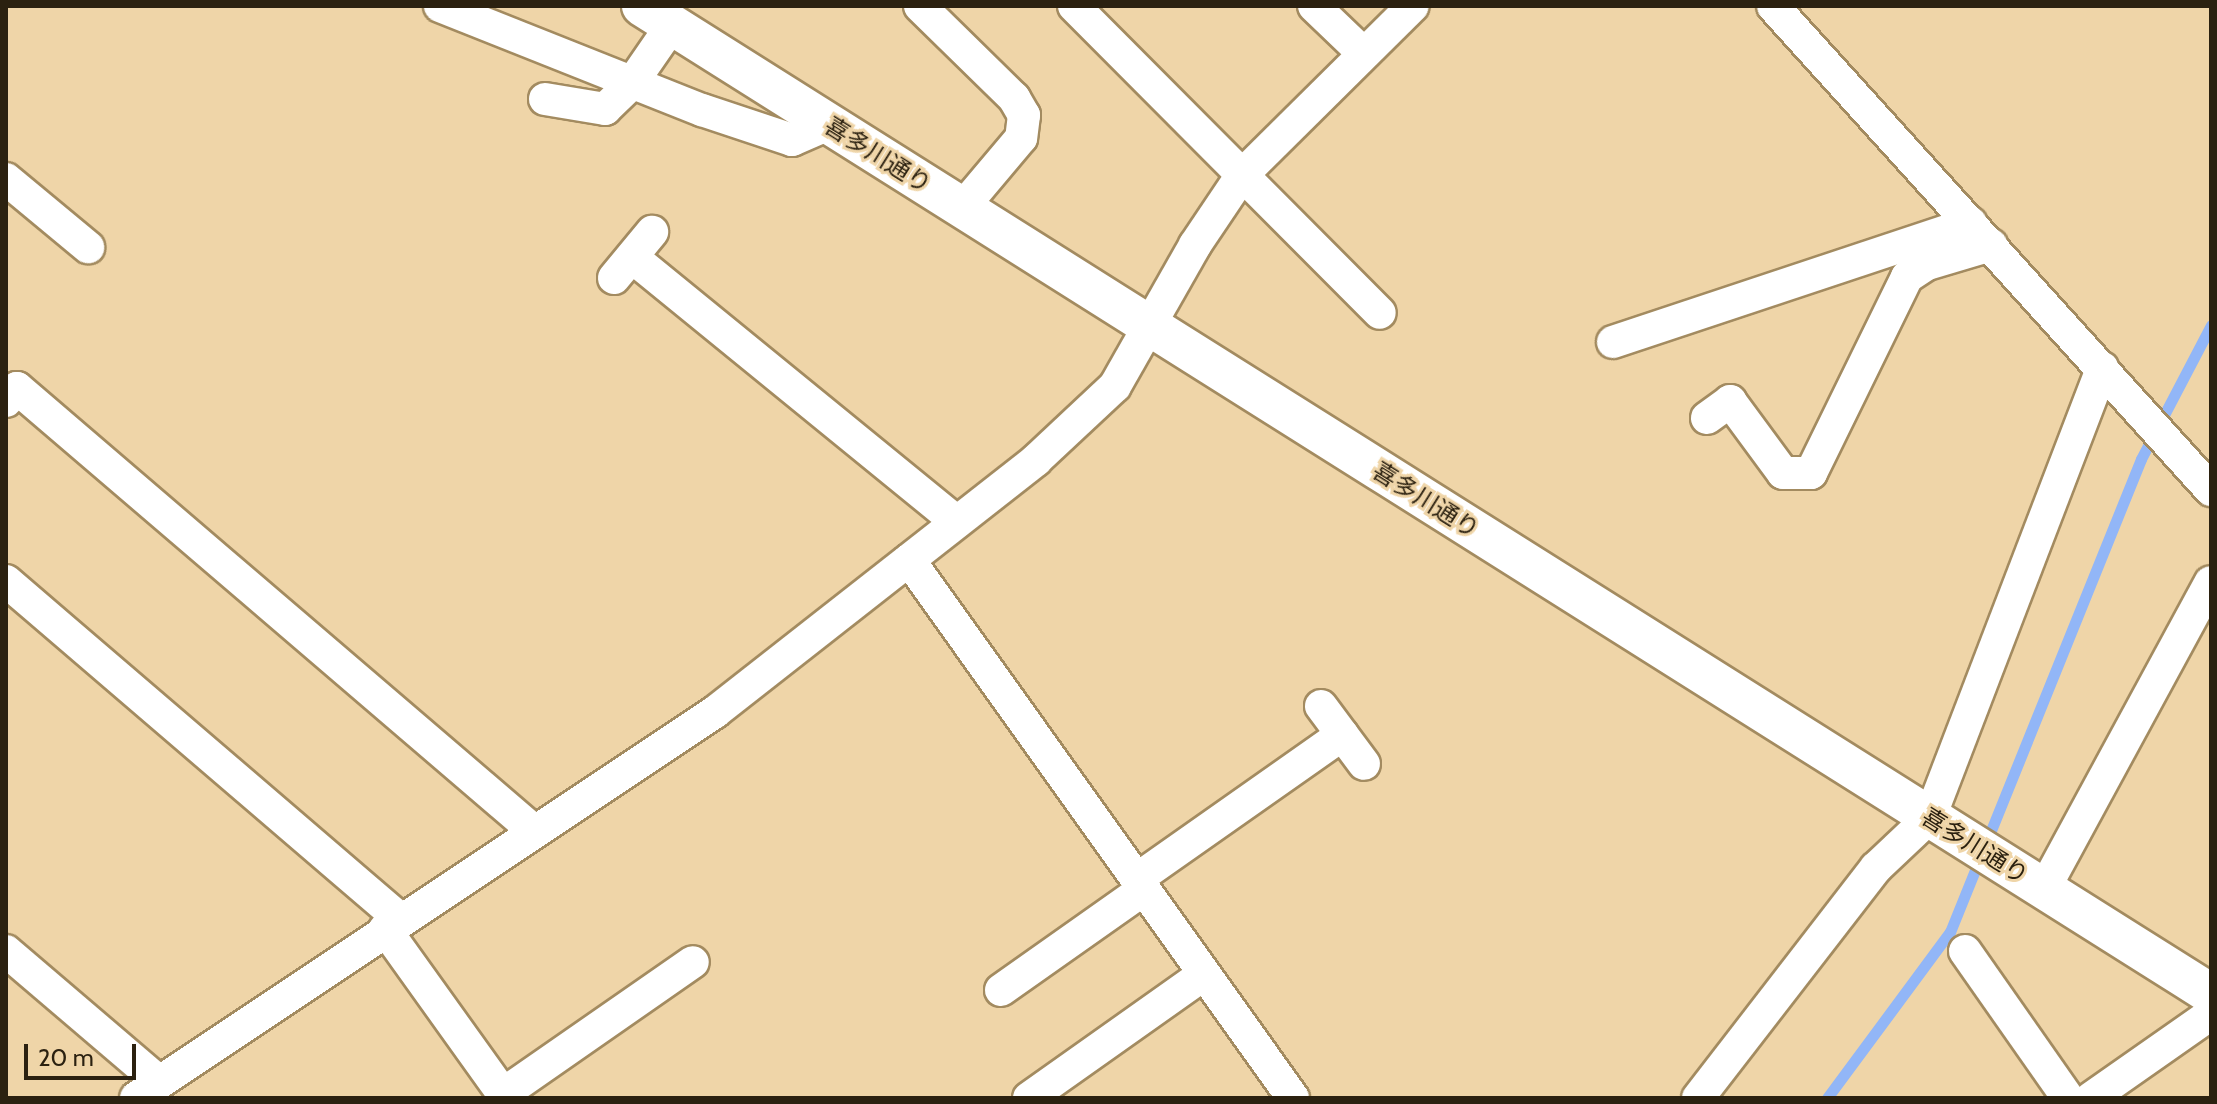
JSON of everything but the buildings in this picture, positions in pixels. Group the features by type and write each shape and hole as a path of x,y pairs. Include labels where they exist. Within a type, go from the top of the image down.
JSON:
{"street":[{"path":"440,6 632,83 792,140 829,124"},
{"path":"920,6 1014,98 1024,115 1021,138 962,208"},
{"path":"1074,6 1380,313"},
{"path":"1314,6 1363,53"},
{"path":"6,951 146,1089 715,712 1089,414 1115,386 1195,245 1242,175 1413,6"},
{"path":"1773,6 2211,490"},
{"path":"545,99 605,109 632,83 657,16"},
{"name":"喜多川通り","path":"657,16 2211,994"},
{"path":"6,179 88,247"},
{"path":"1613,342 1981,234"},
{"path":"1707,418 1730,401 1783,473 1811,473 1907,277 1981,234"},
{"path":"632,256 957,522"},
{"path":"1698,1098 1876,868 1930,817 2102,368"},
{"path":"6,401 17,388 534,831"},
{"path":"909,560 1293,1098"},
{"path":"6,581 392,924 504,1096 693,962"},
{"path":"2044,889 2211,582"},
{"path":"1321,706 1364,764"},
{"path":"1001,990 1342,735"},
{"path":"1965,951 2068,1098"},
{"path":"1029,1098 1204,974"},
{"path":"2091,1098 2211,1014"}],"waterway":[{"path":"1827,1098 1950,932 2141,459 2211,325"}]}
